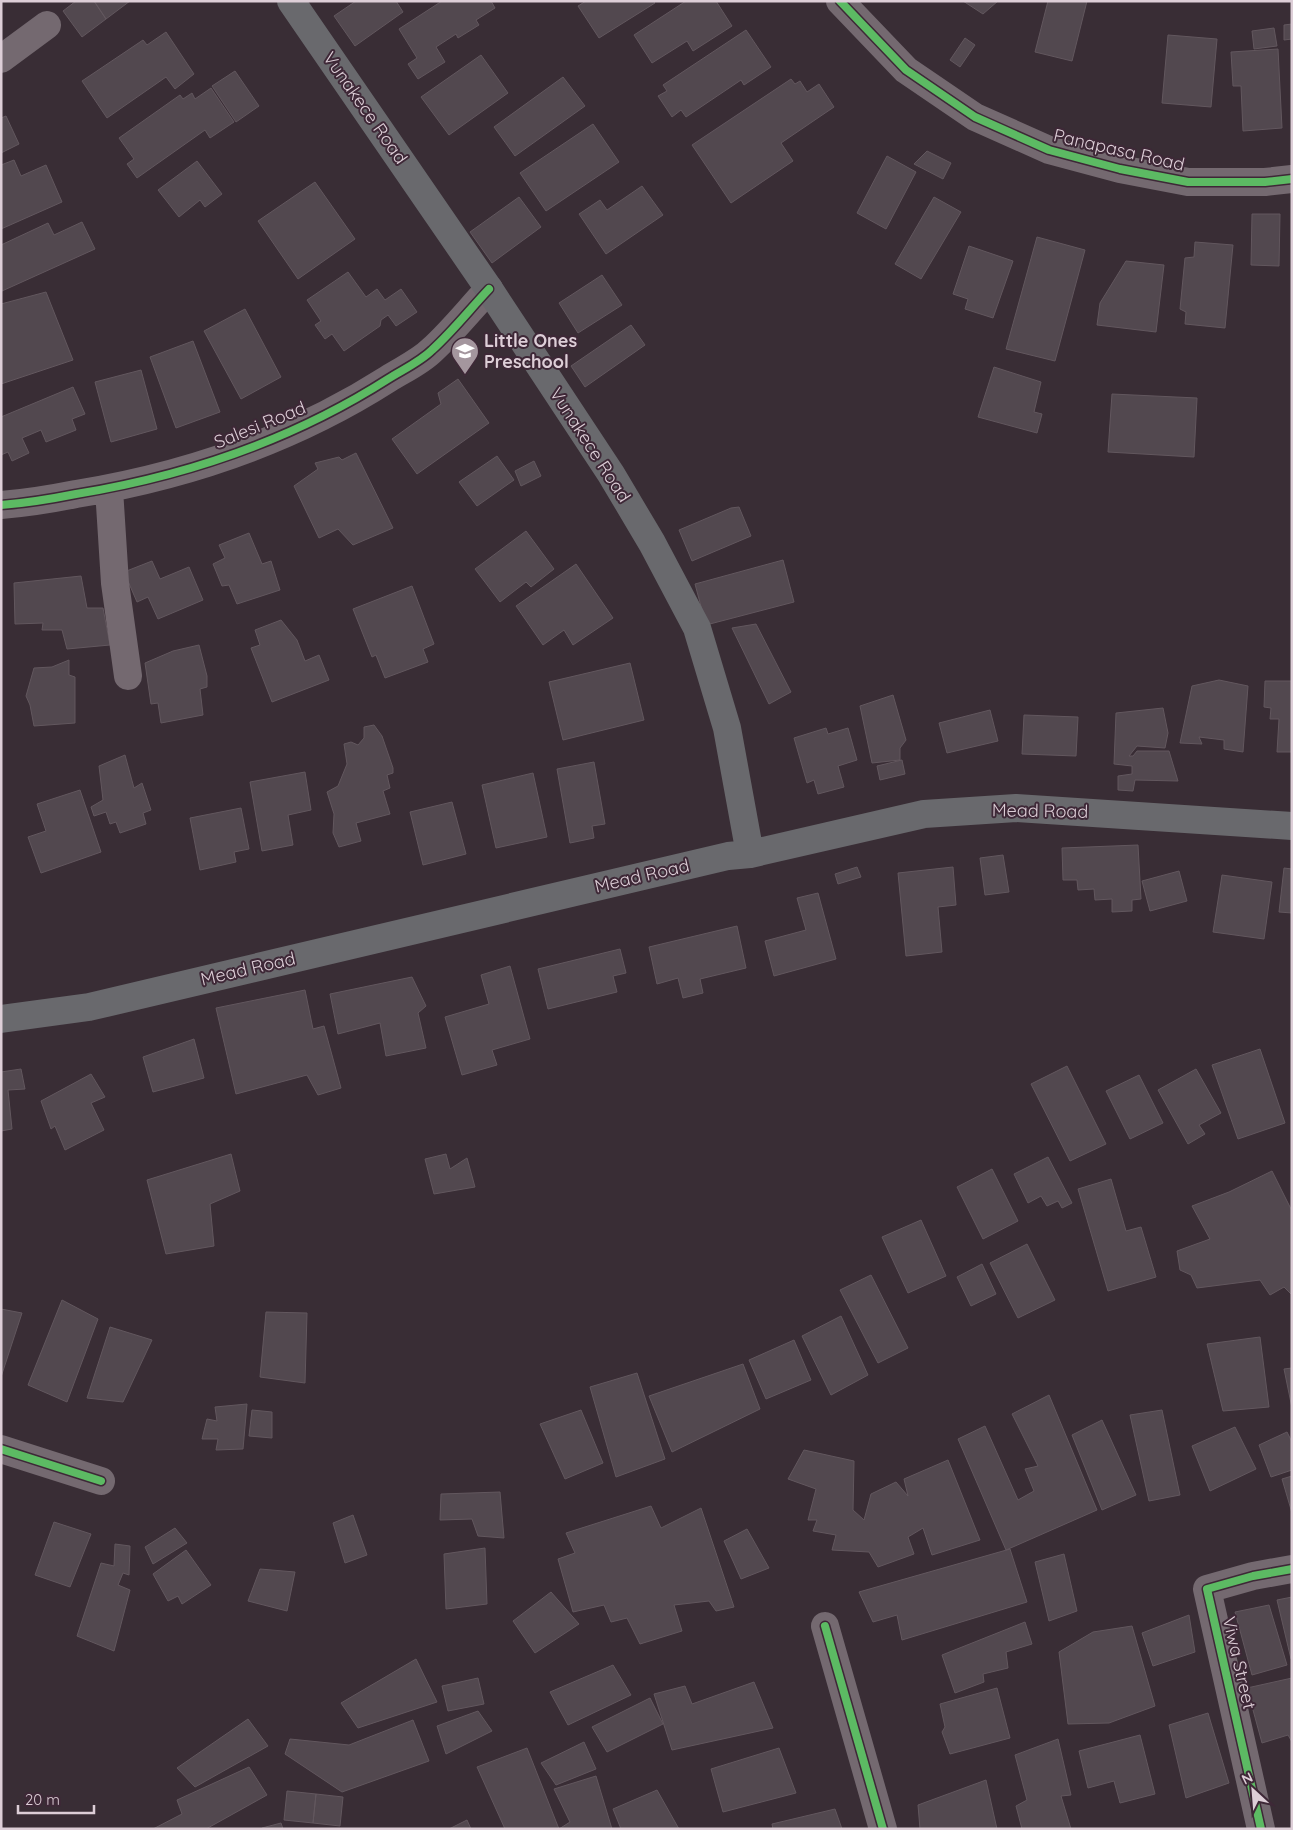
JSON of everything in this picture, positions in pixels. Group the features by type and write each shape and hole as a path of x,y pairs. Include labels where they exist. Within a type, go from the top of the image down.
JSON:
{"main road":[{"name":"Vunakece Road","path":"291,1 489,289 611,474 652,543 697,628 727,728 750,854"},
{"name":"Mead Road","path":"1,1020 89,1007 728,856 750,854 924,814 1016,808 1292,826"}],"street":[{"name":"Panapasa Road","path":"840,1 906,70 975,117 1049,150 1120,169 1188,182 1265,182 1292,179"},
{"path":"1,59 47,25"},
{"name":"Salesi Road","path":"1,505 25,503 109,489 192,468 248,449 305,424 355,400 431,351 489,289"},
{"path":"109,489 115,583 128,676"},
{"path":"1,1449 102,1481"},
{"name":"Viwa Street","path":"1261,1829 1207,1589 1253,1576 1292,1569"},
{"path":"826,1626 883,1829"}],"building":[{"path":"76,1 94,1 106,19 82,37 63,11"},
{"path":"94,1 130,1 106,19"},
{"path":"356,1 396,1 403,12 355,46 334,16"},
{"path":"442,1 491,1 495,8 476,20 479,25 458,38 456,34 436,47 445,62 418,79 408,64 417,58 399,29"},
{"path":"586,1 653,1 655,3 599,38 578,6"},
{"path":"686,1 716,1 732,26 693,51 687,41 652,63 634,35"},
{"path":"963,1 998,1 983,14"},
{"path":"1048,1 1087,1 1072,61 1035,52"},
{"path":"1292,24 1292,39 1284,40 1284,25"},
{"path":"1274,28 1277,46 1254,49 1252,31"},
{"path":"746,30 771,67 744,85 741,80 686,117 681,110 672,117 658,96 667,91 663,85"},
{"path":"166,32 194,74 175,89 166,77 107,118 82,81 143,40 147,45"},
{"path":"1168,35 1217,39 1211,107 1162,103"},
{"path":"965,38 975,45 960,67 950,60"},
{"path":"1278,49 1282,128 1243,131 1241,86 1233,86 1231,52"},
{"path":"481,55 508,93 449,135 421,97"},
{"path":"235,71 259,106 236,122 212,86"},
{"path":"563,77 585,106 515,156 494,127"},
{"path":"791,79 795,84 800,81 807,92 819,84 834,107 781,143 793,161 731,203 692,145"},
{"path":"211,88 234,122 210,138 205,130 137,178 127,164 134,159 119,138 180,95 183,99 192,93 195,99"},
{"path":"6,116 19,144 1,153 1,118"},
{"path":"593,124 619,162 546,211 520,173"},
{"path":"927,151 951,163 943,179 914,164"},
{"path":"887,156 916,172 886,229 857,213"},
{"path":"14,160 21,176 46,165 62,202 1,229 1,165"},
{"path":"197,161 222,194 205,207 200,200 179,217 158,190"},
{"path":"315,182 355,239 298,279 258,221"},
{"path":"642,186 663,215 606,254 579,214 600,200 607,210"},
{"path":"519,197 541,227 492,263 470,232"},
{"path":"934,197 961,212 921,279 895,264"},
{"path":"1252,214 1280,214 1279,266 1251,265"},
{"path":"82,222 95,249 2,291 1,245 48,223 54,235"},
{"path":"1037,237 1085,250 1055,361 1006,349"},
{"path":"1195,242 1233,245 1225,328 1185,324 1186,312 1180,309 1185,258 1194,257"},
{"path":"969,246 1013,261 993,318 965,309 968,299 953,294"},
{"path":"1126,261 1164,265 1156,332 1097,325 1100,303"},
{"path":"348,272 366,297 377,289 385,300 401,289 417,312 396,326 388,315 381,320 380,326 344,351 332,334 325,339 315,325 321,321 307,300"},
{"path":"602,275 622,305 578,333 559,303"},
{"path":"46,292 73,360 1,384 1,304"},
{"path":"245,309 281,377 241,399 204,331"},
{"path":"631,325 645,345 585,387 571,366"},
{"path":"193,341 220,412 176,428 150,357"},
{"path":"994,367 1041,382 1034,412 1042,414 1037,433 978,417"},
{"path":"141,370 157,429 111,442 95,382"},
{"path":"458,379 489,423 417,474 392,439 441,404 438,393"},
{"path":"73,387 85,414 72,419 76,430 46,442 41,430 22,438 29,453 12,461 8,452 1,455 1,417"},
{"path":"1112,394 1197,398 1194,457 1108,452"},
{"path":"356,453 393,528 353,545 338,529 319,538 294,486 318,469 315,463 339,457 342,460"},
{"path":"497,456 514,480 477,506 459,482"},
{"path":"534,461 541,476 521,486 515,471"},
{"path":"739,507 751,536 692,561 679,530 731,508"},
{"path":"526,531 554,569 531,587 526,582 500,602 475,569"},
{"path":"249,533 262,564 271,561 280,590 237,604 229,585 222,586 213,564 225,558 219,545"},
{"path":"783,560 794,602 706,625 695,584"},
{"path":"152,561 160,579 189,567 203,600 158,619 148,597 137,602 124,572"},
{"path":"576,564 613,618 573,645 564,630 543,645 516,606"},
{"path":"81,576 87,608 103,608 110,645 67,649 62,630 42,630 43,623 15,624 14,583"},
{"path":"412,586 434,644 423,649 428,662 385,678 376,655 372,657 353,609"},
{"path":"281,620 297,640 305,661 319,655 329,680 272,702 251,648 260,645 255,630"},
{"path":"756,624 791,692 769,704 732,628"},
{"path":"199,645 207,676 207,687 200,689 203,715 161,723 158,703 151,704 145,663 173,651"},
{"path":"69,660 69,675 75,677 75,723 34,726 30,705 26,696 34,668 52,667"},
{"path":"630,663 644,720 563,740 549,682"},
{"path":"1219,680 1248,686 1243,752 1224,749 1224,740 1199,737 1202,744 1180,743 1192,686"},
{"path":"1265,681 1292,681 1292,752 1277,752 1279,719 1270,719 1271,708 1264,707"},
{"path":"893,695 906,740 900,748 900,760 872,763 860,706"},
{"path":"1163,708 1168,733 1165,748 1137,746 1129,756 1133,756 1137,751 1169,751 1178,781 1135,780 1133,791 1118,790 1118,776 1132,774 1132,766 1114,764 1116,713"},
{"path":"990,710 998,741 947,753 939,723"},
{"path":"1024,715 1078,717 1076,756 1022,754"},
{"path":"374,725 382,736 393,768 393,773 387,775 390,788 383,791 390,814 356,823 361,841 339,847 333,833 334,814 327,792 338,786 347,764 344,744 351,742 358,745 364,738 364,727"},
{"path":"826,728 828,734 848,728 857,760 838,766 844,787 818,794 814,780 807,783 794,738"},
{"path":"125,755 134,788 142,783 151,810 143,813 146,824 120,833 116,822 110,824 106,812 94,816 91,807 103,800 99,766"},
{"path":"902,760 905,774 880,780 877,766"},
{"path":"594,762 605,824 592,826 594,838 570,843 557,769"},
{"path":"305,772 311,810 288,815 293,845 262,851 250,782"},
{"path":"533,773 547,837 496,848 482,785"},
{"path":"80,790 101,852 41,873 28,837 46,831 37,804"},
{"path":"452,802 466,854 423,865 410,812"},
{"path":"241,808 249,849 234,852 236,862 200,870 190,818"},
{"path":"1138,845 1141,899 1132,900 1132,911 1112,912 1112,899 1095,900 1094,889 1078,890 1077,880 1063,880 1062,848"},
{"path":"1003,855 1009,892 985,895 980,858"},
{"path":"857,867 861,877 838,884 835,874"},
{"path":"953,867 956,905 938,907 942,952 906,956 898,873"},
{"path":"1284,868 1292,869 1292,913 1279,912"},
{"path":"1179,871 1187,901 1150,911 1142,881"},
{"path":"1222,875 1272,882 1264,939 1213,932"},
{"path":"818,893 836,959 774,976 765,941 806,930 797,898"},
{"path":"737,926 746,968 700,979 703,993 683,998 678,978 657,984 649,947"},
{"path":"620,949 626,973 613,976 617,992 548,1009 538,969"},
{"path":"510,966 530,1039 492,1050 497,1065 462,1075 445,1017 489,1004 481,975"},
{"path":"412,977 426,1006 418,1013 426,1048 386,1056 380,1023 338,1034 330,994"},
{"path":"305,990 313,1029 324,1026 341,1088 318,1095 307,1075 236,1094 216,1008"},
{"path":"194,1039 204,1078 153,1092 143,1057"},
{"path":"1260,1049 1285,1123 1238,1139 1212,1065"},
{"path":"1067,1066 1106,1144 1070,1161 1031,1084"},
{"path":"21,1069 25,1089 8,1090 12,1129 1,1131 1,1072"},
{"path":"1196,1069 1221,1113 1199,1125 1205,1134 1188,1144 1158,1090"},
{"path":"91,1074 105,1097 91,1103 104,1130 65,1150 55,1126 51,1129 41,1101"},
{"path":"1139,1075 1163,1123 1130,1139 1106,1091"},
{"path":"231,1154 240,1191 210,1204 214,1246 166,1254 147,1180"},
{"path":"446,1154 450,1169 467,1158 475,1187 434,1194 425,1159"},
{"path":"1048,1157 1072,1203 1062,1208 1058,1201 1047,1206 1041,1196 1028,1203 1014,1174"},
{"path":"992,1169 1018,1221 983,1239 957,1187"},
{"path":"1272,1171 1292,1211 1292,1295 1284,1287 1270,1295 1260,1280 1197,1288 1191,1275 1180,1270 1177,1251 1210,1239 1192,1206 1229,1192"},
{"path":"1111,1179 1126,1231 1141,1227 1156,1277 1108,1291 1078,1189"},
{"path":"921,1220 946,1276 908,1293 882,1237"},
{"path":"1027,1244 1055,1300 1018,1318 990,1263"},
{"path":"982,1264 996,1294 971,1306 957,1277"},
{"path":"871,1275 908,1348 878,1363 840,1290"},
{"path":"62,1300 98,1319 67,1402 28,1385"},
{"path":"1,1309 22,1313 1,1377"},
{"path":"266,1312 307,1313 305,1383 260,1377"},
{"path":"841,1316 868,1375 831,1395 802,1336"},
{"path":"110,1327 152,1340 123,1402 87,1398"},
{"path":"1260,1337 1269,1407 1223,1411 1207,1344"},
{"path":"794,1340 811,1380 766,1399 749,1360"},
{"path":"743,1364 760,1409 672,1452 649,1396"},
{"path":"1292,1368 1292,1408 1284,1369"},
{"path":"637,1373 665,1459 616,1477 590,1387"},
{"path":"1049,1395 1097,1510 1006,1550 958,1439 985,1426 1018,1500 1034,1491 1025,1469 1038,1466 1012,1414"},
{"path":"247,1404 243,1449 216,1450 218,1439 202,1439 207,1419 217,1421 215,1407"},
{"path":"252,1410 272,1412 272,1438 249,1436"},
{"path":"581,1410 603,1463 565,1479 540,1424"},
{"path":"1162,1410 1180,1495 1149,1501 1130,1415"},
{"path":"1102,1420 1136,1495 1102,1510 1072,1435"},
{"path":"1235,1427 1256,1469 1210,1491 1192,1446"},
{"path":"1287,1432 1292,1442 1292,1470 1271,1477 1259,1445"},
{"path":"804,1450 854,1461 853,1510 864,1520 871,1494 896,1482 908,1496 904,1479 948,1460 980,1540 932,1555 923,1528 908,1537 914,1554 878,1567 869,1552 832,1550 836,1535 813,1531 817,1520 808,1520 816,1489 788,1479"},
{"path":"1292,1476 1292,1513 1282,1479"},
{"path":"500,1492 504,1538 478,1536 472,1519 440,1520 441,1494"},
{"path":"651,1506 661,1528 701,1508 734,1607 716,1611 709,1601 674,1605 682,1631 640,1644 627,1618 611,1622 604,1605 573,1612 558,1559 575,1553 566,1533"},
{"path":"353,1515 367,1555 345,1563 333,1523"},
{"path":"54,1522 91,1534 70,1587 35,1575"},
{"path":"175,1528 187,1543 153,1564 145,1547"},
{"path":"747,1529 769,1568 741,1579 724,1541"},
{"path":"115,1544 130,1546 129,1575 123,1573 118,1585 130,1590 114,1651 77,1636 101,1563 114,1566"},
{"path":"485,1548 487,1604 446,1609 444,1554"},
{"path":"1010,1549 1027,1602 902,1640 897,1615 873,1622 859,1592"},
{"path":"186,1550 211,1585 182,1604 178,1596 168,1601 153,1574"},
{"path":"1064,1554 1077,1611 1049,1621 1035,1562"},
{"path":"260,1569 295,1572 287,1611 248,1601"},
{"path":"551,1592 579,1624 535,1653 513,1621"},
{"path":"1292,1597 1292,1659 1291,1659 1277,1600"},
{"path":"1269,1605 1287,1665 1252,1675 1235,1612"},
{"path":"1189,1615 1195,1652 1153,1666 1142,1633"},
{"path":"1025,1622 1032,1644 1006,1652 1008,1668 983,1674 984,1682 955,1693 942,1655"},
{"path":"1132,1626 1155,1706 1109,1723 1068,1724 1059,1652 1093,1632"},
{"path":"416,1659 437,1702 358,1728 341,1703"},
{"path":"613,1665 631,1695 568,1725 550,1692"},
{"path":"478,1678 484,1704 448,1711 442,1686"},
{"path":"1292,1678 1292,1742 1288,1735 1262,1743 1247,1688"},
{"path":"754,1682 773,1728 672,1750 654,1694 685,1686 692,1704"},
{"path":"997,1688 1010,1738 950,1754 942,1732 945,1727 940,1704"},
{"path":"650,1698 663,1724 607,1752 592,1727"},
{"path":"478,1711 492,1731 446,1754 437,1726"},
{"path":"1208,1713 1229,1783 1186,1798 1169,1725"},
{"path":"248,1719 268,1746 195,1787 177,1768"},
{"path":"413,1720 429,1761 342,1792 285,1754 290,1739 349,1745"},
{"path":"1140,1735 1155,1794 1120,1803 1114,1781 1088,1788 1079,1751"},
{"path":"1058,1739 1071,1795 1061,1796 1071,1829 1022,1829 1016,1806 1027,1800 1015,1755"},
{"path":"584,1742 596,1769 556,1785 541,1763"},
{"path":"527,1748 559,1829 505,1829 477,1767"},
{"path":"779,1748 796,1793 723,1812 711,1769"},
{"path":"249,1767 267,1795 206,1829 153,1829 182,1814 177,1800"},
{"path":"596,1776 612,1829 559,1829 570,1822 554,1789"},
{"path":"986,1780 997,1829 920,1829 918,1805"},
{"path":"657,1790 679,1829 621,1829 613,1809"},
{"path":"287,1791 316,1794 313,1823 284,1820"},
{"path":"316,1794 343,1797 340,1826 313,1823"},
{"path":"835,1809 842,1829 773,1829 772,1824"},
{"path":"467,1820 471,1829 449,1829"},
{"path":"281,1823 283,1829 262,1829 262,1828"}],"cycle path":[{"path":"840,1 906,70 975,117 1049,150 1120,169 1188,182 1265,182 1292,179"},
{"path":"1,505 57,498 158,477 198,466 277,437 315,420 411,366 432,350 489,289"},
{"path":"1,1449 101,1481"},
{"path":"1261,1829 1207,1589 1253,1576 1292,1569"},
{"path":"825,1626 883,1829"}],"place":[{"name":"Little Ones Preschool","path":"465,375"}]}
